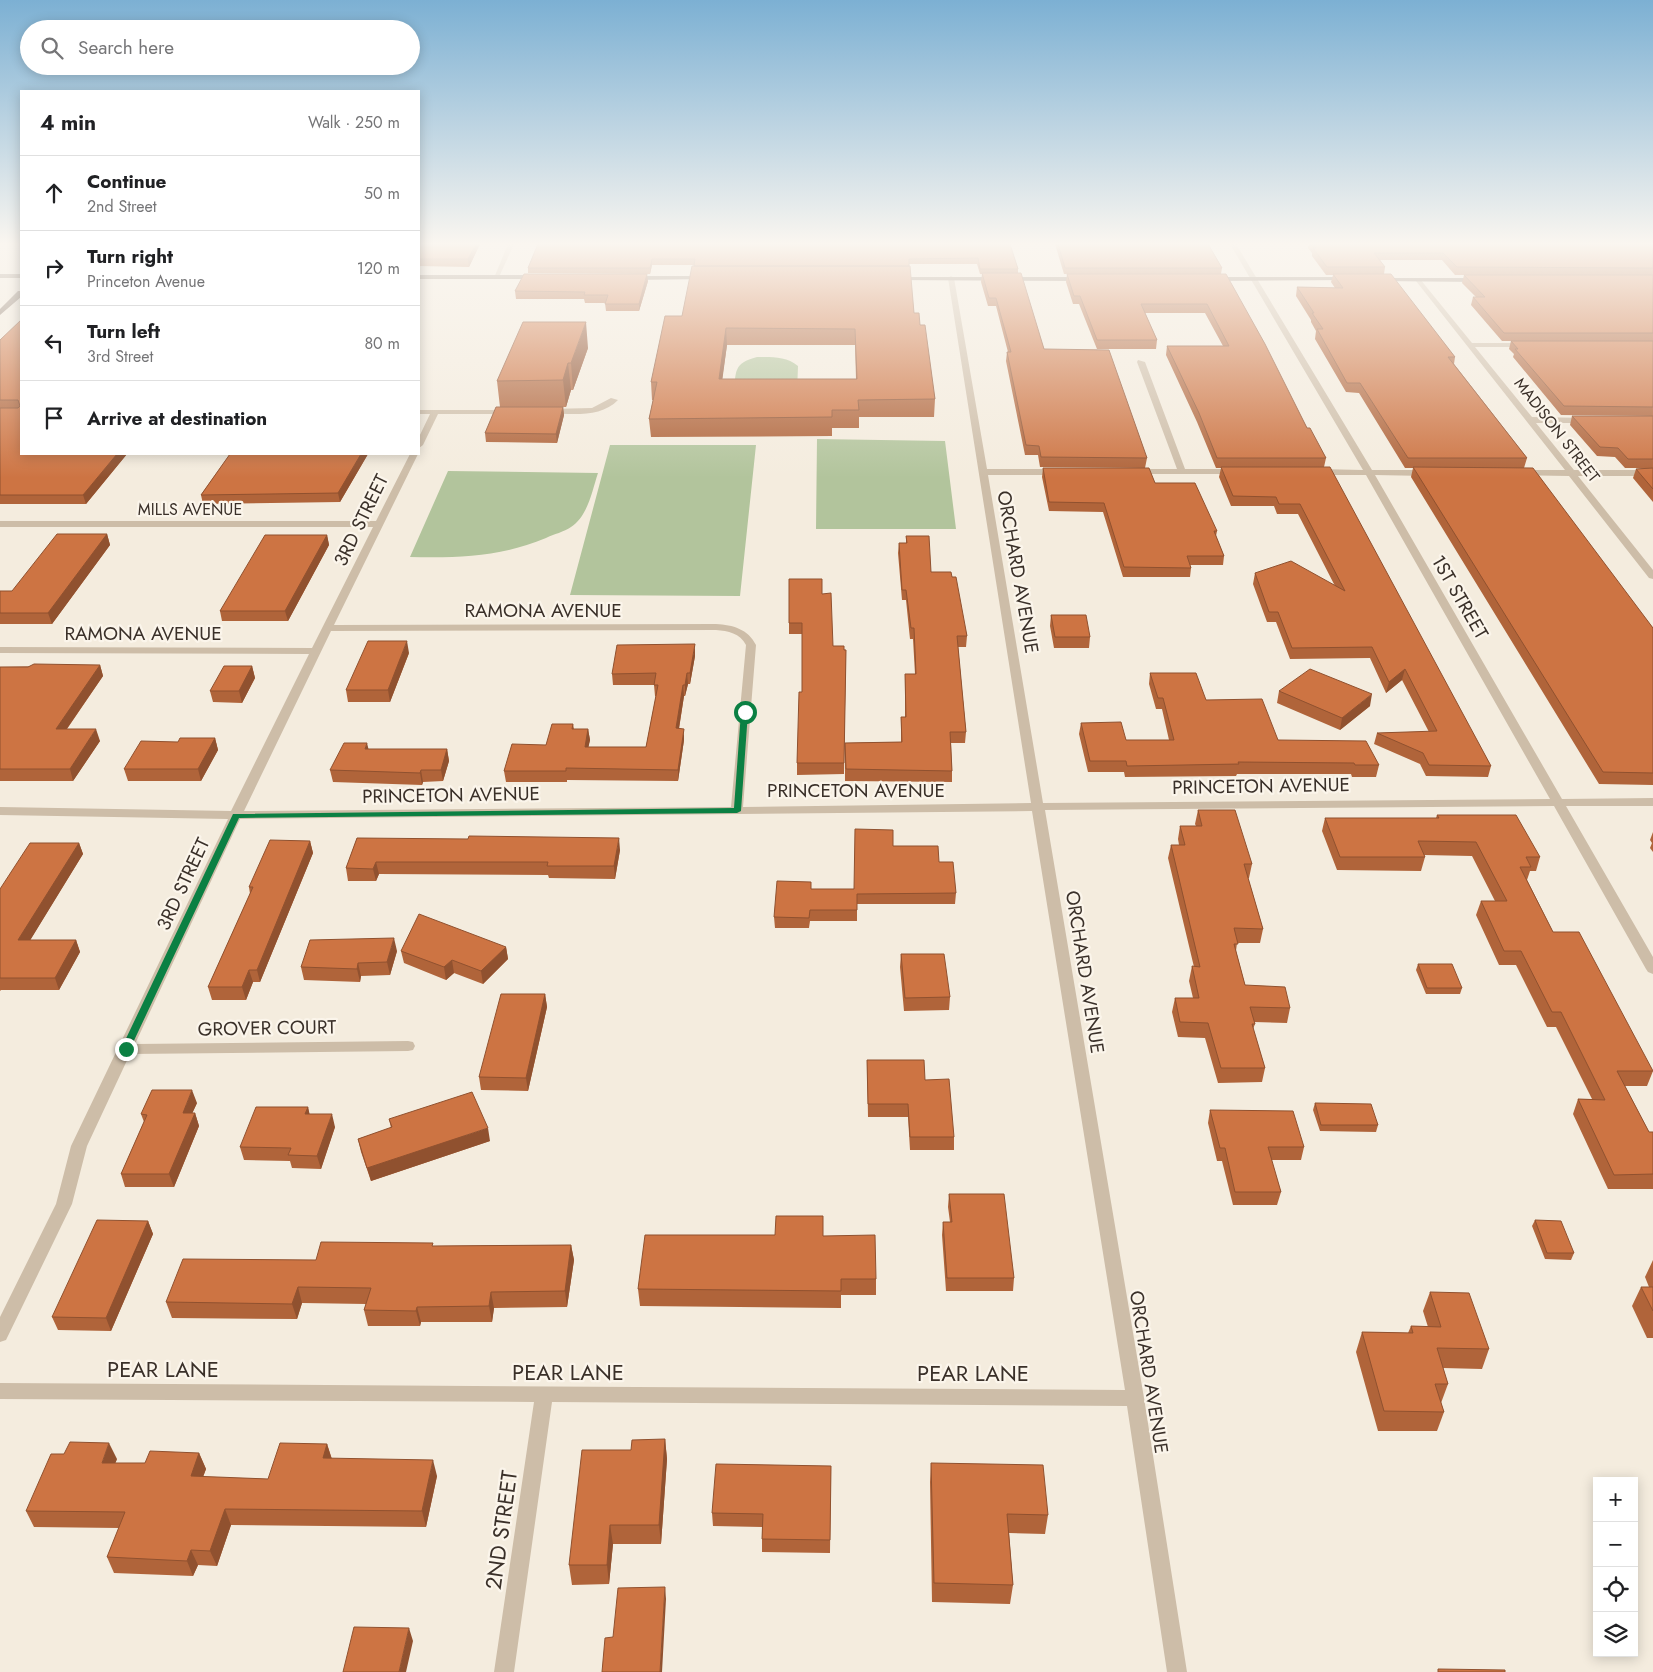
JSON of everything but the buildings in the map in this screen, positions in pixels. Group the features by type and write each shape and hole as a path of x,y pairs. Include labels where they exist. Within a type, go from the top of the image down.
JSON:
{"street":[{"name":"ORCHARD AVENUE","path":"958,322 1135,1398 1177,1672"},
{"name":"1ST STREET","path":"1281,322 1653,970"},
{"name":"MADISON STREET","path":"1452,322 1653,576"},
{"path":"1471,345 1538,345"},
{"path":"1141,362 1182,472"},
{"path":"536,412 587,410 605,406 614,400"},
{"path":"420,412 518,412"},
{"path":"420,443 435,412"},
{"path":"1529,420 1596,420"},
{"name":"3RD STREET","path":"0,1336 64,1204 79,1146 278,726 414,455"},
{"path":"982,472 1068,472"},
{"path":"1125,472 1251,472"},
{"path":"1310,472 1436,473"},
{"path":"1513,473 1653,473"},
{"name":"MILLS AVENUE","path":"0,524 380,524"},
{"name":"RAMONA AVENUE","path":"328,628 716,627 735,630 748,638 751,645 737,811"},
{"name":"RAMONA AVENUE","path":"0,650 316,651"},
{"name":"PRINCETON AVENUE","path":"0,811 236,815 1653,802"},
{"name":"GROVER COURT","path":"126,1049 408,1046"},
{"name":"PEAR LANE","path":"0,1391 544,1396 1135,1398"},
{"name":"2ND STREET","path":"504,1672 544,1396"}],"green space":[{"path":"757,357 789,360 798,366 797,393 734,393 737,369 749,359"},
{"path":"817,439 945,441 956,529 816,529"},
{"path":"610,445 756,445 740,596 570,595"},
{"path":"448,471 598,473 582,516 565,530 529,544 496,553 445,557 410,557"}],"route":[{"path":"126,1049 236,815 737,811 745,712"}]}
